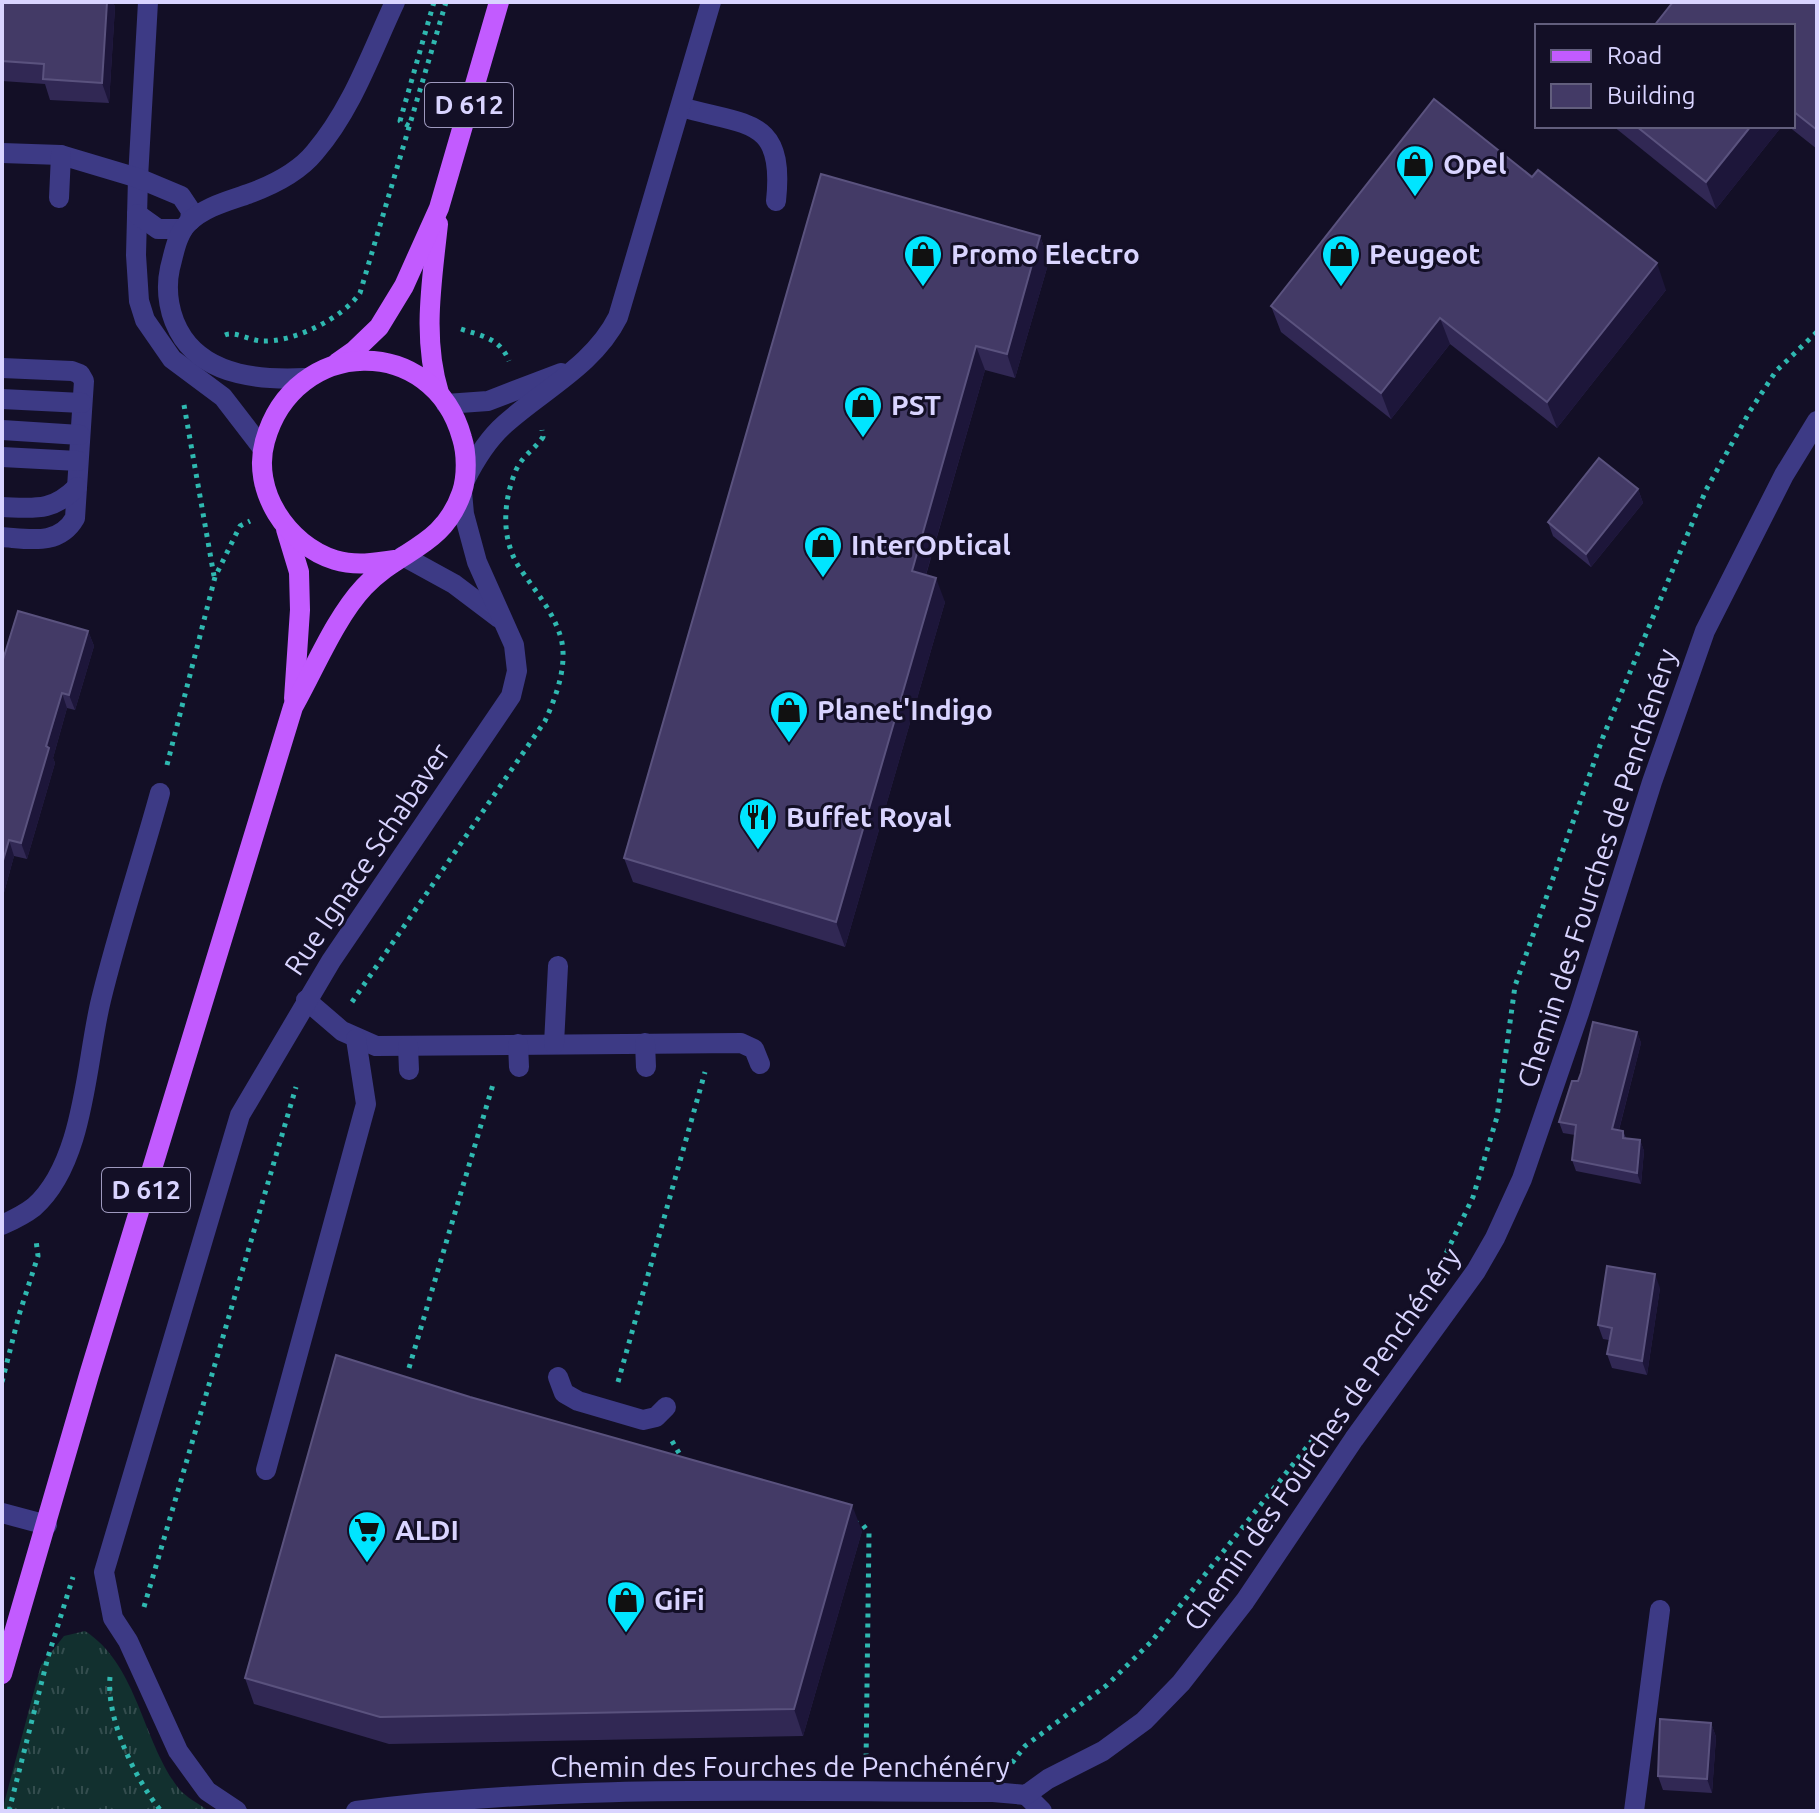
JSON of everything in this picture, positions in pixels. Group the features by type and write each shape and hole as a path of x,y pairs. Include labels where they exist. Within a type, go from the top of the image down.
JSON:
{"main road":[{"name":"D 612","path":"336,364 379,327 404,286 439,208 499,2"},
{"name":"D 612","path":"439,208 428,328 433,374 443,399"},
{"path":"363,360 392,364 417,375 443,399 457,419 465,449 463,486 452,514 437,534 418,549 399,558 365,564 335,560 308,547 285,527 273,509 263,480 263,449 270,421 285,397 305,378 336,364 363,360"},
{"name":"D 612","path":"285,527 299,572 300,610 293,707"},
{"name":"D 612","path":"2,1674 89,1375 293,707 362,589 399,558"}],"street":[{"path":"148,2 137,214 137,280 145,320 172,359 223,397 263,449"},
{"path":"137,214 158,229 186,225 210,208 271,185 295,171 312,156 344,110 395,2"},
{"path":"463,486 476,459 505,424 594,353 610,333 618,317 711,2"},
{"path":"681,107 758,127 773,145 779,171 776,201"},
{"path":"2,153 61,155 138,178 181,196 191,211 174,250 168,288 172,315 185,340 217,365 247,377 305,378"},
{"path":"59,198 61,155"},
{"path":"443,399 488,401 576,367"},
{"path":"2,368 80,374 84,381 75,518 59,536 46,540 2,537"},
{"path":"2,399 82,403"},
{"name":"Chemin des Fourches de Penchénéry","path":"356,1811 475,1799 710,1790 1026,1795 1048,1779 1103,1751 1144,1721 1181,1683 1245,1601 1354,1439 1476,1271 1505,1218 1522,1179 1579,1013 1652,782 1705,631 1784,475 1817,421"},
{"path":"2,430 80,435"},
{"path":"2,457 78,461"},
{"name":"Rue Ignace Schabaver","path":"463,486 464,514 477,562 514,645 517,671 511,696 306,1000 342,1031 376,1046 741,1043 754,1049 760,1064"},
{"path":"2,507 44,509 77,487"},
{"path":"399,558 454,584 503,620"},
{"path":"2,1225 33,1207 58,1173 84,1099 100,1002 160,793"},
{"path":"554,1044 558,966"},
{"path":"237,1811 207,1791 178,1751 128,1641 113,1618 104,1572 240,1115 306,1000"},
{"path":"266,1470 366,1104 356,1039"},
{"path":"645,1043 646,1067"},
{"path":"512,1044 519,1067"},
{"path":"408,1046 409,1070"},
{"path":"558,1377 564,1393 578,1401 643,1420 661,1412"},
{"path":"2,1513 47,1525"},
{"path":"1634,1811 1660,1610"},
{"path":"1026,1795 1042,1811"}],"path":[{"path":"409,126 400,121 434,2"},
{"path":"223,336 231,332 262,341 284,338 326,321 351,305 360,293 446,2"},
{"path":"453,326 502,345 509,359 510,373"},
{"path":"1440,1265 1473,1197 1497,1117 1515,986 1603,737 1706,490 1776,371 1817,332"},
{"path":"188,394 184,401 215,577"},
{"path":"160,793 215,577 240,526 273,509"},
{"path":"610,1411 713,1043"},
{"path":"409,1368 512,1044"},
{"path":"161,1811 133,1765 110,1697 112,1669 142,1613 206,1401 293,1091 301,1077"},
{"path":"2,1382 38,1256 33,1207"},
{"path":"661,1412 686,1465"},
{"path":"1002,1793 1007,1770 1025,1746 1107,1685 1151,1642 1323,1427"},
{"path":"847,1521 863,1525 869,1533 866,1792"},
{"path":"9,1811 48,1657 76,1568"}],"green space":[{"path":"85,1631 117,1663 156,1749 179,1789 209,1811 2,1811 41,1665 64,1636"}],"building":[{"path":"2,2 107,2 102,83 43,79 44,64 2,61"},
{"path":"1673,2 1817,2 1817,130 1795,113 1795,24 1656,24"},
{"path":"1434,99 1532,177 1538,170 1657,263 1547,402 1440,318 1381,393 1271,306"},
{"path":"1638,128 1749,128 1706,182"},
{"path":"821,174 1040,236 1007,354 976,346 912,571 936,578 836,922 624,858"},
{"path":"1599,458 1638,489 1586,554 1548,522"},
{"path":"18,611 88,631 69,695 62,693 21,843 9,840 2,864 2,663"},
{"path":"1593,1022 1637,1032 1612,1129 1623,1131 1623,1138 1640,1140 1637,1173 1572,1160 1576,1125 1559,1122 1572,1081 1578,1081 1581,1073"},
{"path":"1607,1266 1655,1274 1642,1361 1607,1354 1612,1328 1598,1325"},
{"name":"GiFi","path":"336,1355 470,1397 852,1505 794,1709 380,1717 245,1678"},
{"path":"1660,1719 1711,1723 1707,1779 1658,1776"}],"place":[{"name":"Opel","path":"1415,198"},
{"name":"Promo Electro","path":"923,288"},
{"name":"Peugeot","path":"1341,288"},
{"name":"PST","path":"863,439"},
{"name":"InterOptical","path":"823,579"},
{"name":"Planet'Indigo","path":"789,744"},
{"name":"Buffet Royal","path":"758,851"},
{"name":"ALDI","path":"367,1564"},
{"name":"GiFi","path":"626,1634"}]}
